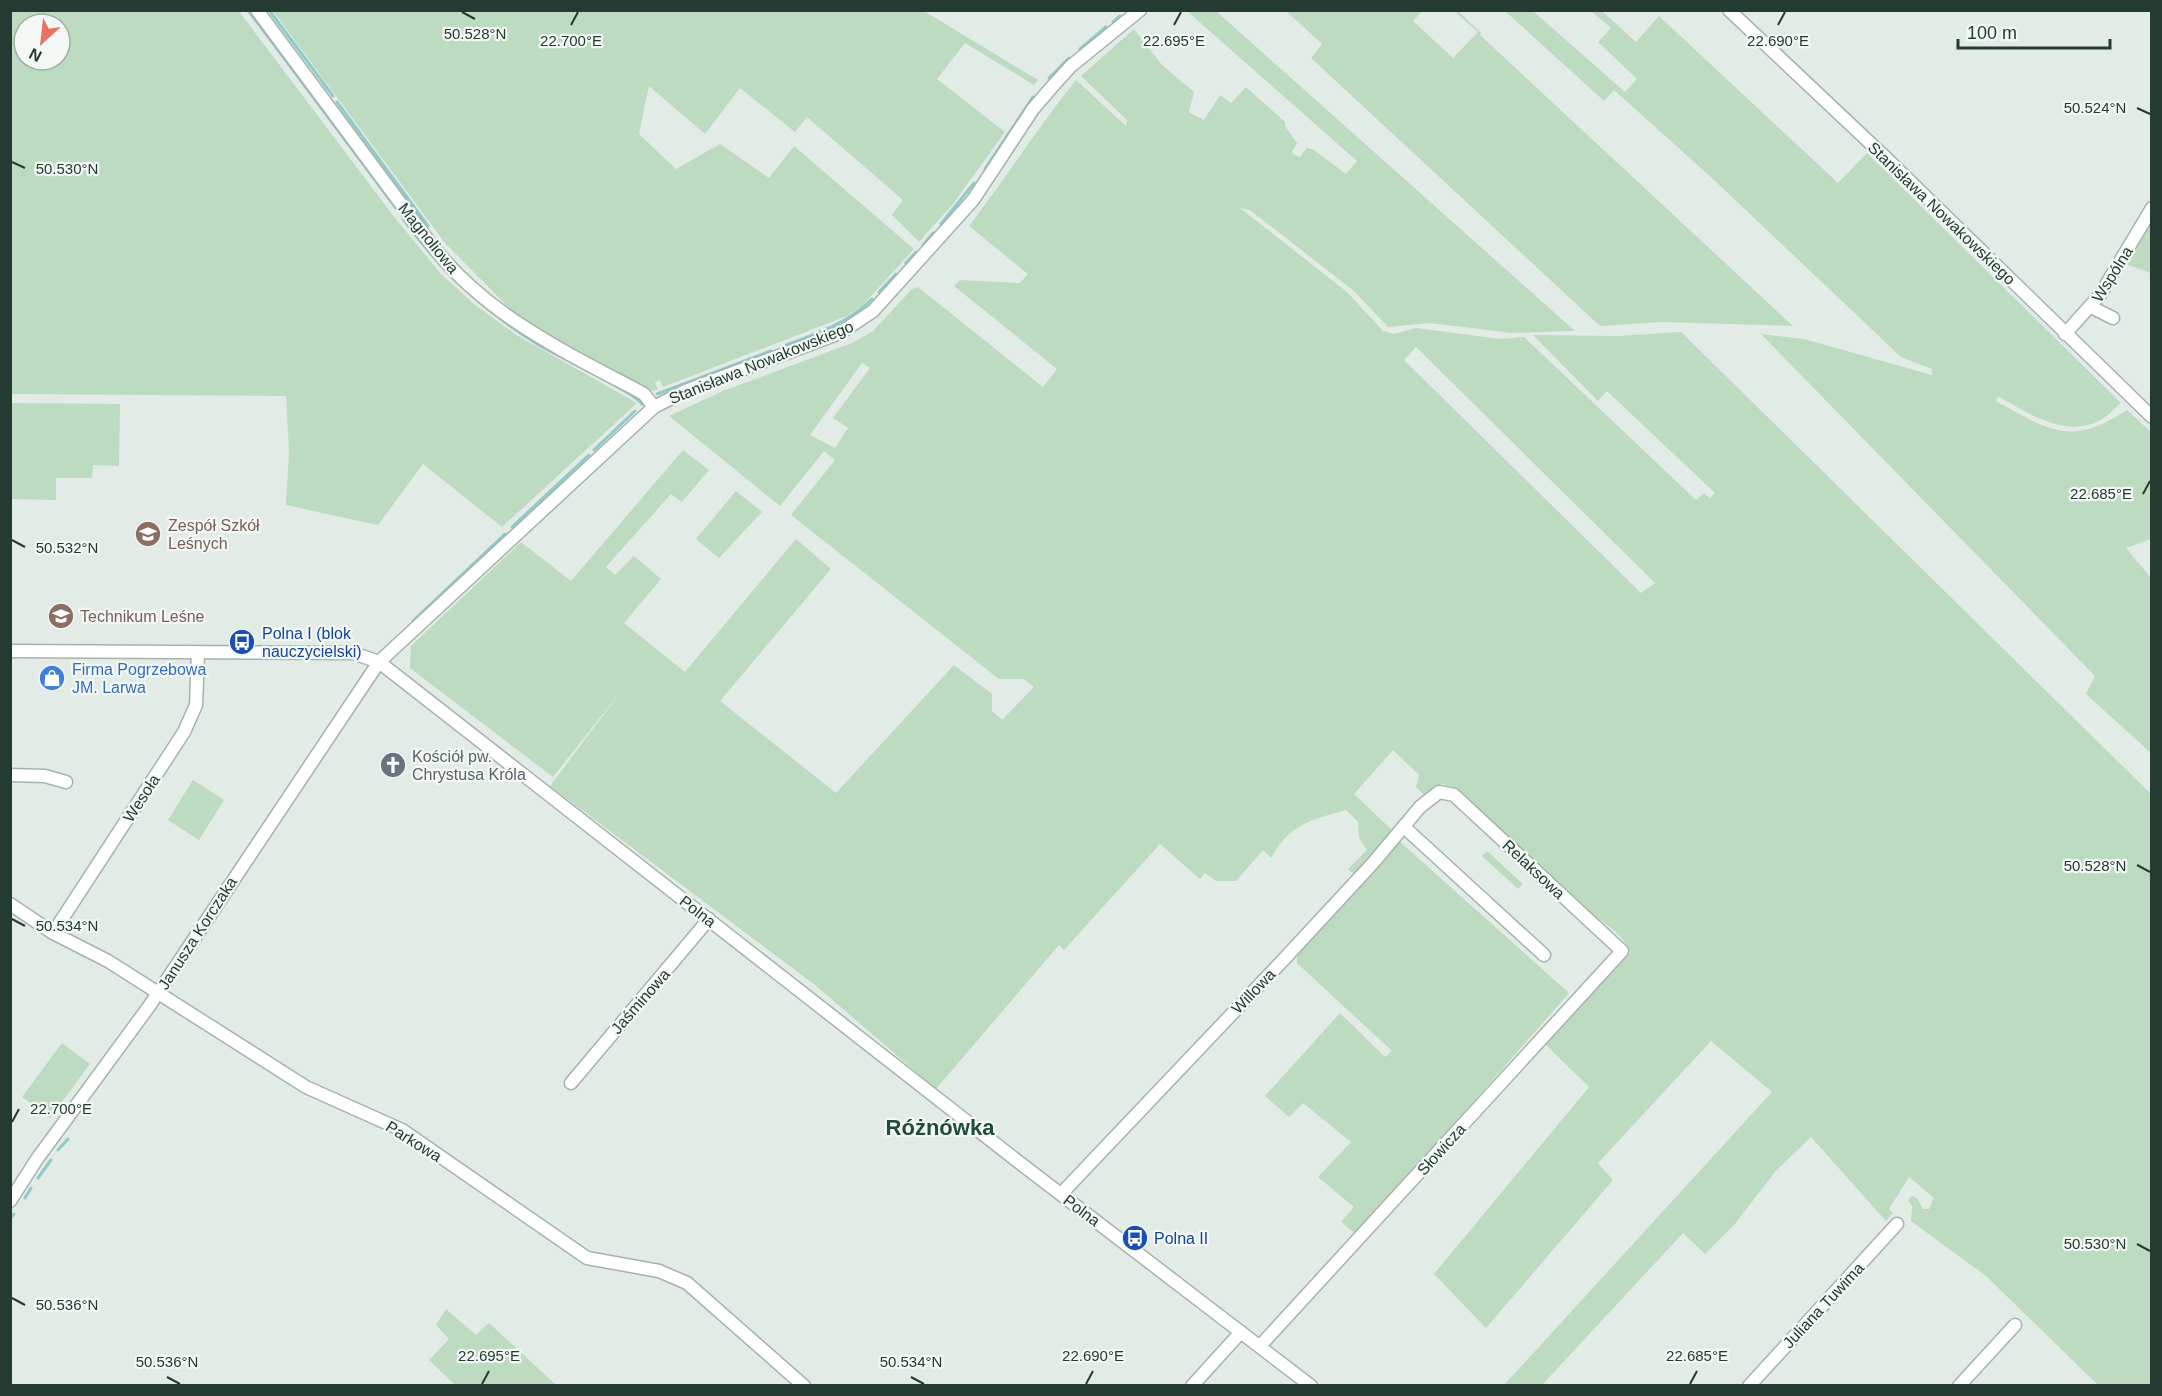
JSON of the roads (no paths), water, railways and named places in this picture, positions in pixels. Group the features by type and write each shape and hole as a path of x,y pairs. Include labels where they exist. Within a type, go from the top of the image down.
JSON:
{"street":[{"name":"Magnoliowa","path":"258,10 430,243 457,274 517,325 638,391 654,407"},
{"name":"Stanisława Nowakowskiego","path":"379,662 654,407 685,391 840,333 866,317 973,200 1051,88 1071,66 1140,10"},
{"name":"Stanisława Nowakowskiego","path":"1730,10 1885,157 2151,417"},
{"name":"Wspólna","path":"2065,334 2091,307 2151,208"},
{"path":"2091,307 2113,318"},
{"name":"Polna","path":"10,651 353,653 379,662 1311,1386"},
{"name":"Wesoła","path":"53,933 188,724 196,705 198,653"},
{"name":"Janusza Korczaka","path":"10,1201 34,1164 157,994 379,662"},
{"path":"10,775 45,776 66,782"},
{"name":"Willowa","path":"1061,1194 1294,949 1428,798 1444,791"},
{"name":"Relaksowa","path":"1444,791 1460,800 1622,951"},
{"path":"1404,827 1544,955"},
{"name":"Parkowa","path":"10,904 53,933 102,957 306,1087 402,1130 587,1258 658,1271 687,1283 795,1383"},
{"name":"Jaśminowa","path":"571,1083 709,919"},
{"name":"Słowicza","path":"1260,1346 1622,951"},
{"name":"Juliana Tuwima","path":"1749,1386 1897,1224"},
{"path":"1959,1386 2015,1325"},
{"path":"1192,1386 1241,1332"}],"waterway":[{"path":"248,10 396,208"},
{"path":"269,10 333,96"},
{"path":"1113,22 1120,16"},
{"path":"1080,49 1106,27"},
{"path":"1049,78 1069,58"},
{"path":"985,169 1033,97"},
{"path":"337,102 428,226"},
{"path":"941,224 974,183"},
{"path":"403,219 448,273 500,319 539,345 610,382 642,404"},
{"path":"923,245 933,233"},
{"path":"906,263 916,252"},
{"path":"879,292 896,274"},
{"path":"781,347 841,322 872,299"},
{"path":"657,394 771,351"},
{"path":"594,450 635,411"},
{"path":"512,527 589,455"},
{"path":"413,621 505,534"},
{"path":"58,1150 68,1139"},
{"path":"38,1178 51,1160"},
{"path":"25,1198 31,1188"},
{"path":"10,1219 14,1214"}],"place":[{"name":"Zespół Szkół Leśnych","path":"148,534"},
{"name":"Technikum Leśne","path":"61,616"},
{"name":"Polna I (blok nauczycielski)","path":"242,642"},
{"name":"Firma Pogrzebowa JM. Larwa","path":"52,678"},
{"name":"Kościół pw. Chrystusa Króla","path":"393,765"},
{"name":"Polna II","path":"1135,1238"}],"district":[{"name":"Różnówka","path":"940,1127"}]}
